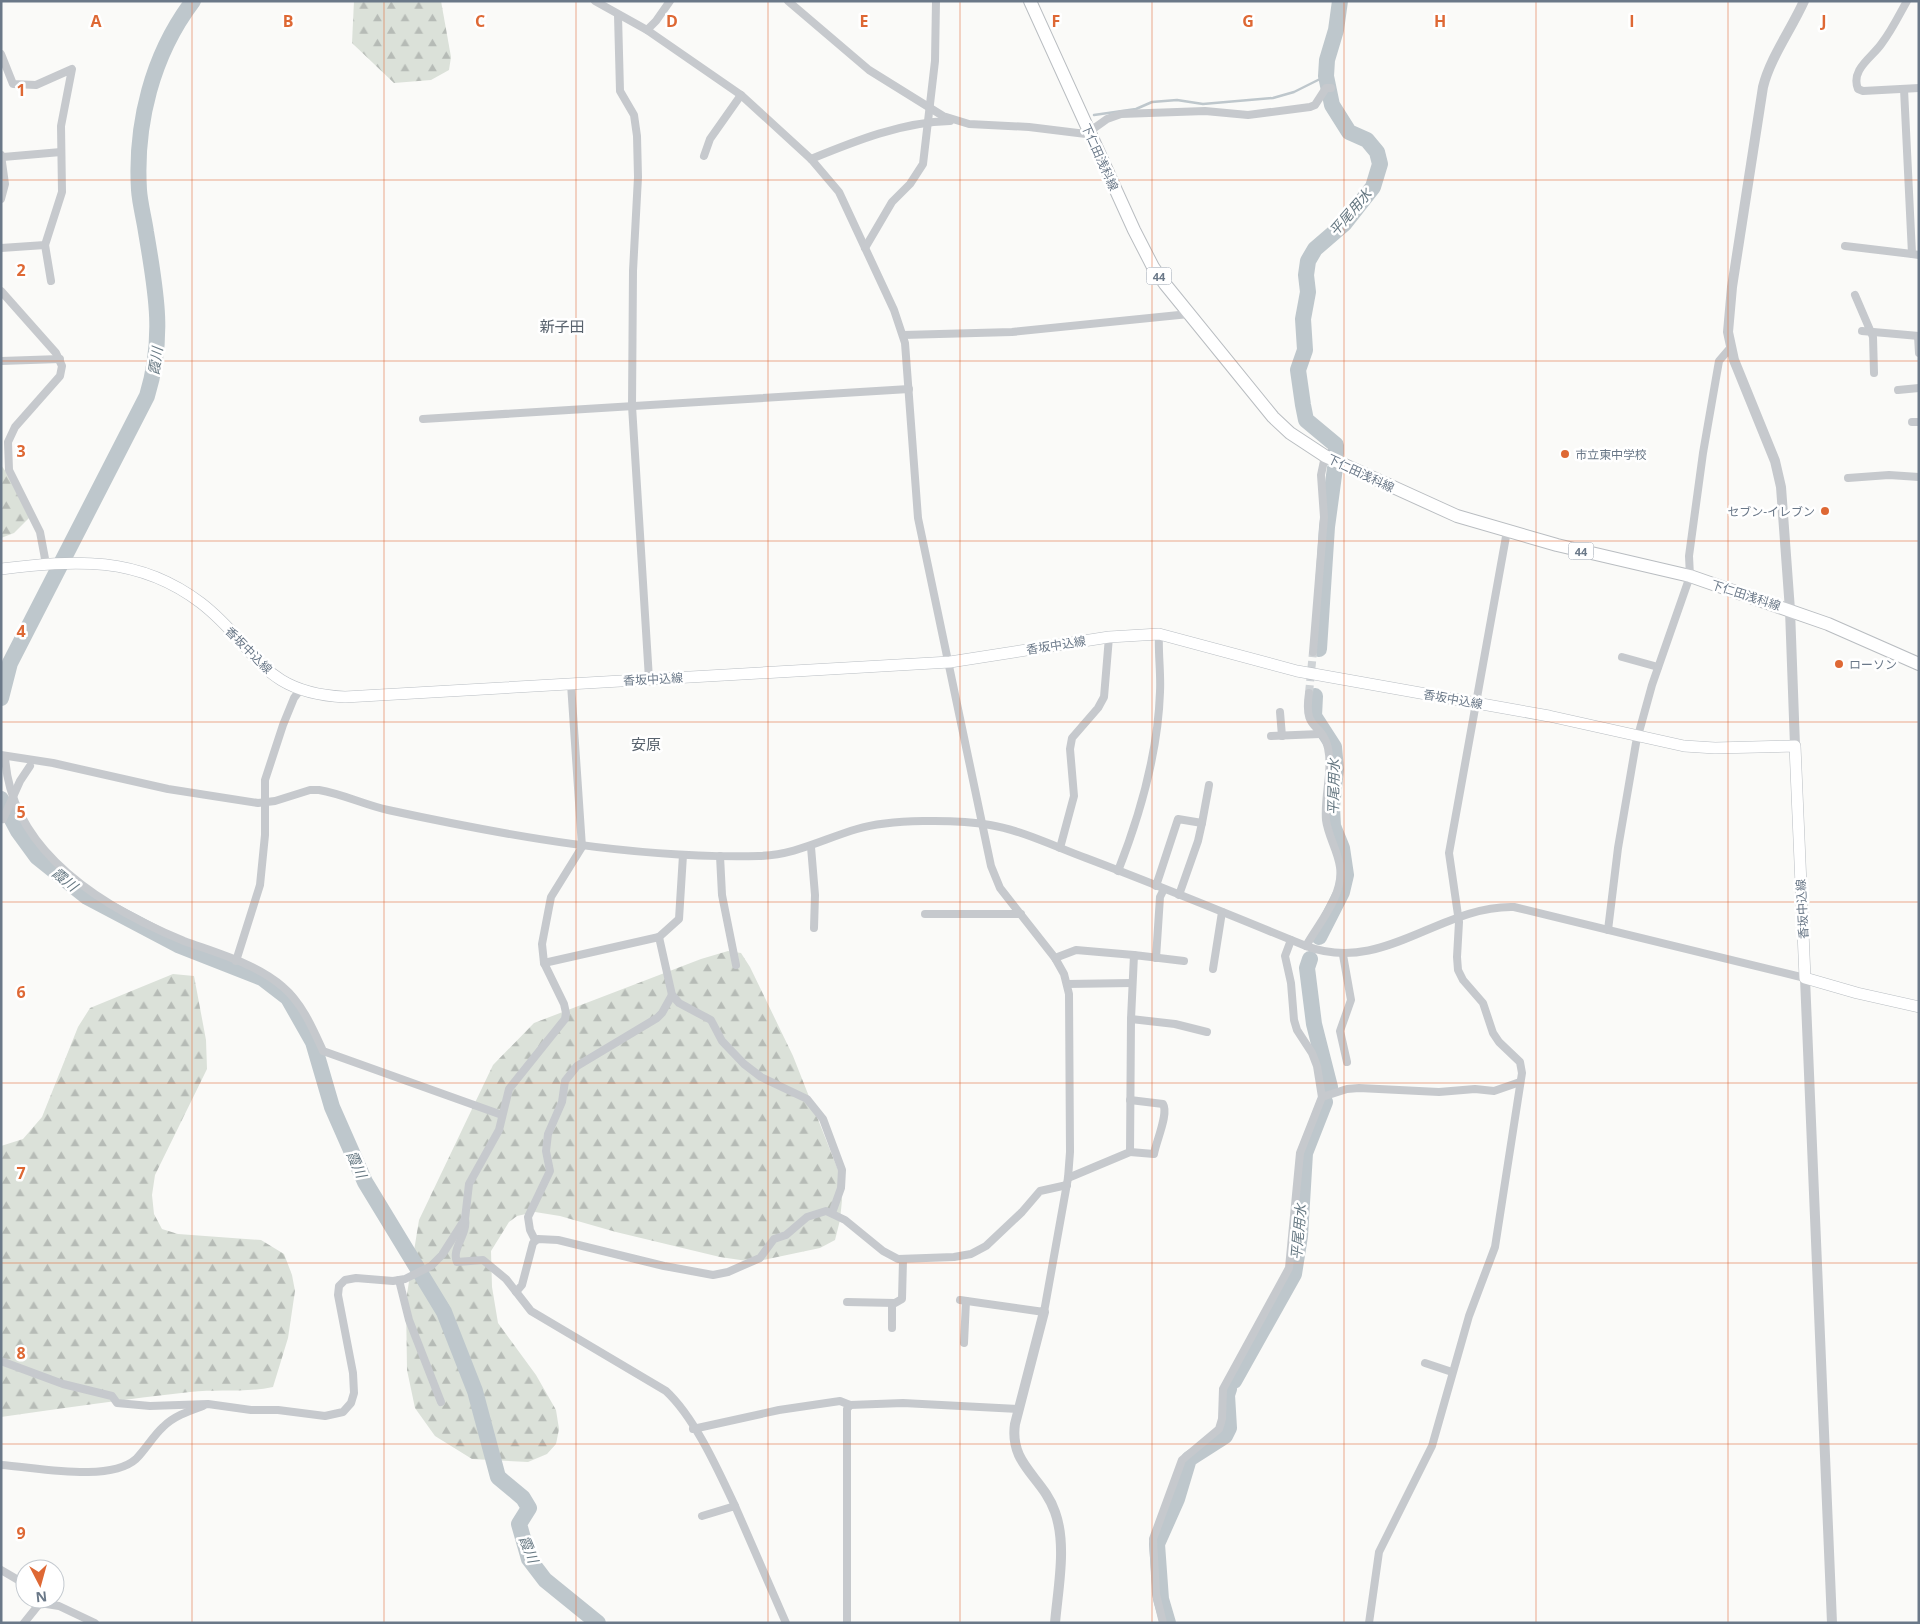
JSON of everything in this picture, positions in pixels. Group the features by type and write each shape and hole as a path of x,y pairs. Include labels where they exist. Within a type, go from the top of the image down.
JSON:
{"main road":[{"name":"下仁田浅科線","path":"1030,1 1144,252 1165,284 1189,314 1273,417 1290,433 1325,456 1457,516 1507,532 1690,576 1848,632 1919,664"},
{"name":"香坂中込線","path":"1,570 72,562 107,563 134,569 172,584 213,613 269,672 300,690 320,695 344,697 950,662 1109,637 1160,634 1297,671 1476,702 1698,747 1795,746 1805,978"},
{"path":"1805,978 1857,993 1919,1007"}],"street":[{"path":"595,1 647,30 741,95 811,159 838,192 903,335 909,389 918,518 996,880 1056,958 1067,984 1071,1014 1068,1182 1044,1312 1013,1434 1015,1449 1022,1464 1047,1493 1059,1524 1060,1550 1055,1623"},
{"path":"647,30 670,1"},
{"path":"788,1 856,60 954,121"},
{"path":"865,248 892,202 922,169 935,61 936,1"},
{"path":"1795,746 1790,610 1779,477 1731,347 1728,332 1729,303 1761,94 1771,63 1790,32 1804,1"},
{"path":"1907,1 1882,44 1867,57 1857,76 1856,84 1858,89 1862,91 1919,88"},
{"path":"618,15 620,91 634,115 637,136 638,177 633,271 632,406 649,679"},
{"path":"1,54 13,84 36,85 72,69 61,126 62,192 45,244 51,281"},
{"path":"811,159 868,137 928,121 1029,126 1083,134 1089,132 1107,118 1120,114 1205,111 1248,115 1310,107 1315,104 1328,88"},
{"path":"1845,246 1916,255 1904,89"},
{"path":"704,156 710,139 741,95"},
{"path":"1,198 5,184 2,156 61,152"},
{"path":"1,248 45,244"},
{"path":"3,295 60,359 60,376 14,427 8,442 9,470 40,532 48,564"},
{"path":"1855,295 1872,332 1875,344 1874,373"},
{"path":"903,335 1012,332 1189,314"},
{"path":"1862,332 1918,336 1919,353"},
{"path":"1608,930 1618,848 1638,736 1658,667 1690,576 1689,556 1704,444 1719,362 1731,347"},
{"path":"1,361 60,359"},
{"path":"1898,390 1919,388"},
{"path":"423,419 909,389"},
{"path":"1313,652 1324,517 1321,475 1325,456"},
{"path":"1848,478 1889,475 1919,477"},
{"path":"1369,1623 1378,1552 1432,1446 1469,1316 1495,1247 1522,1073 1520,1062 1499,1042 1493,1033 1483,1003 1463,980 1458,970 1458,919 1449,846 1507,532"},
{"path":"1118,870 1142,805 1151,760 1160,693 1158,670 1160,634"},
{"path":"1060,848 1074,796 1070,749 1072,738 1098,708 1104,696 1109,637"},
{"path":"1622,657 1658,667"},
{"path":"571,684 582,844 581,849 556,887 547,909 542,944 544,963 566,1013 557,1031 548,1038 509,1089 499,1130 470,1184 465,1219 466,1229 456,1254 456,1261 460,1263 478,1259 483,1260 506,1279 532,1311 666,1391 673,1398 715,1463 786,1623"},
{"path":"236,961 260,885 266,802 265,780 294,698 300,690"},
{"path":"1306,946 1334,898 1340,880 1338,857 1326,818 1329,767 1328,747 1307,715 1309,693"},
{"path":"1280,712 1282,736"},
{"path":"1272,736 1320,734"},
{"path":"502,1115 323,1051 302,1010 291,994 272,978 236,961 175,937 103,900 59,866 32,835 22,820 12,796 3,756 70,766 168,789 266,802 319,790 390,810 582,844 683,855 777,855 811,847 858,829 879,824 930,822 983,824 1010,830 1060,848 1318,951 1343,955 1367,952 1487,910 1514,907 1805,978 1832,1623"},
{"path":"2,818 12,796 30,766"},
{"path":"1179,895 1198,841 1209,785"},
{"path":"1156,958 1160,887 1178,819 1202,823"},
{"path":"811,847 815,895 814,928"},
{"path":"544,963 659,937 679,919 683,855"},
{"path":"720,856 722,895 736,965"},
{"path":"1212,969 1222,912"},
{"path":"925,914 1021,914"},
{"path":"659,937 672,995 686,1009 711,1020 722,1041 744,1064 761,1077 807,1099 814,1106 828,1129 830,1143 842,1170 841,1188 832,1213"},
{"path":"1163,1623 1156,1594 1153,1539 1182,1460 1219,1429 1222,1419 1223,1389 1289,1268 1300,1153 1322,1097 1317,1066 1312,1053 1297,1030 1294,1020 1291,983 1285,956 1291,940"},
{"path":"1056,958 1076,950 1184,961"},
{"path":"1130,1152 1131,1019 1134,955"},
{"path":"1343,955 1350,1000 1340,1032 1347,1062"},
{"path":"1067,984 1132,983"},
{"path":"516,1292 522,1284 535,1240 530,1230 528,1217 550,1171 546,1150 548,1134 562,1102 565,1081 577,1066 657,1018 672,995"},
{"path":"1131,1019 1175,1024 1207,1032"},
{"path":"1322,1097 1347,1089 1359,1088 1439,1092 1475,1089 1494,1091 1520,1082"},
{"path":"535,1240 545,1238 558,1240 664,1266 713,1275 749,1264 760,1258 774,1239 786,1234 807,1217 826,1211 832,1213 883,1251 903,1260 954,1257 979,1251 1022,1212 1040,1191 1068,1182 1130,1152 1154,1154 1157,1136 1166,1114 1163,1104 1130,1100"},
{"path":"1,1361 63,1384 112,1396 117,1403 150,1406 208,1404 250,1410 278,1410 325,1416 343,1412 351,1403 354,1393 353,1373 338,1295 339,1286 345,1280 356,1278 399,1280 424,1270 442,1255 465,1219"},
{"path":"847,1302 892,1303 902,1299 903,1260"},
{"path":"399,1280 409,1320 441,1402"},
{"path":"964,1343 963,1301 1044,1312"},
{"path":"892,1303 892,1328"},
{"path":"1425,1363 1452,1372"},
{"path":"693,1429 796,1407 840,1401 850,1405 903,1402 1019,1409"},
{"path":"1,1465 89,1472 116,1469 135,1460 164,1426 183,1413 208,1404"},
{"path":"847,1623 846,1446 847,1409 850,1405"},
{"path":"702,1516 735,1506"},
{"path":"1,1570 15,1578"},
{"path":"24,1623 33,1609"},
{"path":"65,1609 94,1623"}],"green space":[{"path":"354,1 441,1 451,57 449,70 431,80 394,83 352,43"},
{"path":"1,465 24,497 31,516 14,533 1,538"},
{"path":"728,951 741,953 750,967 793,1056 838,1170 842,1200 835,1240 820,1248 754,1262 720,1257 616,1232 560,1216 535,1212 517,1216 509,1222 491,1251 492,1287 498,1323 536,1375 556,1410 559,1429 556,1444 547,1454 528,1462 472,1459 435,1436 415,1408 407,1370 406,1300 419,1220 493,1065 534,1023 701,959"},
{"path":"173,974 194,976 206,1040 207,1069 155,1175 152,1195 154,1214 162,1229 178,1234 261,1240 284,1254 292,1275 295,1291 288,1338 273,1387 252,1390 190,1392 1,1417 1,1146 23,1139 42,1117 78,1027 90,1008"}],"waterway":[{"name":"霞川","path":"1,698 10,663 147,396 156,354 157,314 153,274 140,195 138,165 140,140 149,91 157,67 167,44 193,1"},
{"name":"平尾用水","path":"1336,454 1336,445 1306,420 1303,405 1298,370 1305,350 1303,319 1308,292 1306,275 1308,261 1315,249 1344,224 1373,187 1380,164 1377,152 1367,140 1349,132 1332,105 1326,76 1327,60 1336,30 1340,1"},
{"path":"1094,115 1136,109 1152,102 1177,100 1203,104 1273,98 1294,92 1326,76"},
{"name":"平尾用水","path":"1319,649 1327,527 1335,468"},
{"name":"平尾用水","path":"1315,696 1314,716 1334,747 1336,769 1332,807 1333,826 1342,848 1346,875 1342,892 1319,937"},
{"name":"霞川","path":"1,799 18,831 37,857 87,897 178,945 262,978 288,998 313,1042 332,1107 365,1182 444,1312 475,1391 498,1477 523,1498 529,1508 519,1524 529,1559 545,1580 598,1623"},
{"name":"平尾用水","path":"1310,959 1307,968 1314,1024 1330,1087"},
{"name":"平尾用水","path":"1234,1381 1294,1274 1300,1236 1305,1153 1325,1102"},
{"name":"平尾用水","path":"1168,1623 1161,1599 1157,1544 1177,1499 1189,1459 1225,1436 1229,1428 1227,1395 1229,1389"}],"tunnel":[{"path":"1309,693 1313,652"}],"place":[{"name":"市立東中学校","path":"1565,454"},
{"name":"セブン-イレブン","path":"1825,511"},
{"name":"ローソン","path":"1839,664"}],"district":[{"name":"新子田","path":"562,326"},
{"name":"安原","path":"646,744"}]}
